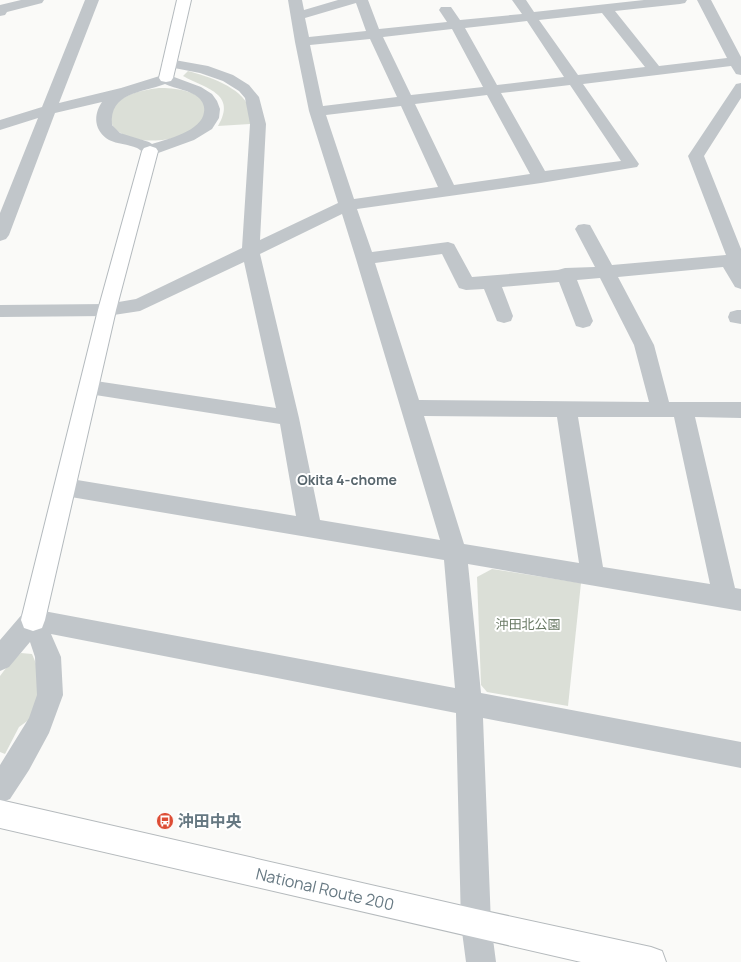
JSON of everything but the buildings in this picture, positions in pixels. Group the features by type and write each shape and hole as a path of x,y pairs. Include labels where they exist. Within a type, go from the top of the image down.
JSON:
{"main road":[{"path":"168,70 184,0"},
{"path":"33,620 106,310 150,151"},
{"name":"National Route 200","path":"0,814 476,924 650,962"}],"street":[{"path":"0,12 2,9 37,0"},
{"path":"0,235 92,0"},
{"path":"352,0 296,8 317,111 365,258 455,551 469,703 476,924 481,962"},
{"path":"361,0 374,33 448,190"},
{"path":"0,311 106,310 140,305 347,205 631,164 519,0"},
{"path":"302,42 680,0"},
{"path":"317,111 655,70 738,66 704,0"},
{"path":"606,9 655,70"},
{"path":"446,10 456,25 541,178"},
{"path":"0,125 93,98 126,92 158,82 168,70 203,69 228,78 244,88 252,97 258,124 251,252 288,418 310,528"},
{"path":"126,92 111,101 104,113 104,126 114,136 143,145 150,151 160,146 192,136 206,125 213,114 211,102 200,93 174,83 168,70"},
{"path":"741,87 696,156 735,261 741,283"},
{"path":"93,98 101,100 108,106"},
{"path":"584,229 644,345 661,409"},
{"path":"365,258 448,248 466,284 565,274 735,261"},
{"path":"565,274 583,321"},
{"path":"491,282 504,316"},
{"path":"89,387 288,418"},
{"path":"412,408 741,410"},
{"path":"566,409 593,575"},
{"path":"65,487 733,598 683,410"},
{"path":"0,659 33,620"},
{"path":"33,620 741,755"},
{"path":"0,789 19,761 40,724 50,695 48,657 33,620"}],"green space":[{"path":"188,71 214,79 232,88 245,101 249,108 250,124 218,126 223,115 224,106 221,99 209,88 183,76"},
{"path":"159,88 186,91 199,97 205,108 201,123 195,129 178,137 149,141 132,138 116,130 110,118 111,112 121,100 136,92"},
{"name":"沖田北公園","path":"492,569 581,583 568,706 487,692 481,685 477,577"},
{"path":"21,653 32,654 40,673 40,691 30,719 19,727 5,754 0,752 0,676 9,664"}],"place":[{"name":"沖田中央","path":"165,821"}],"district":[{"name":"Okita 4-chome","path":"347,479"}]}
